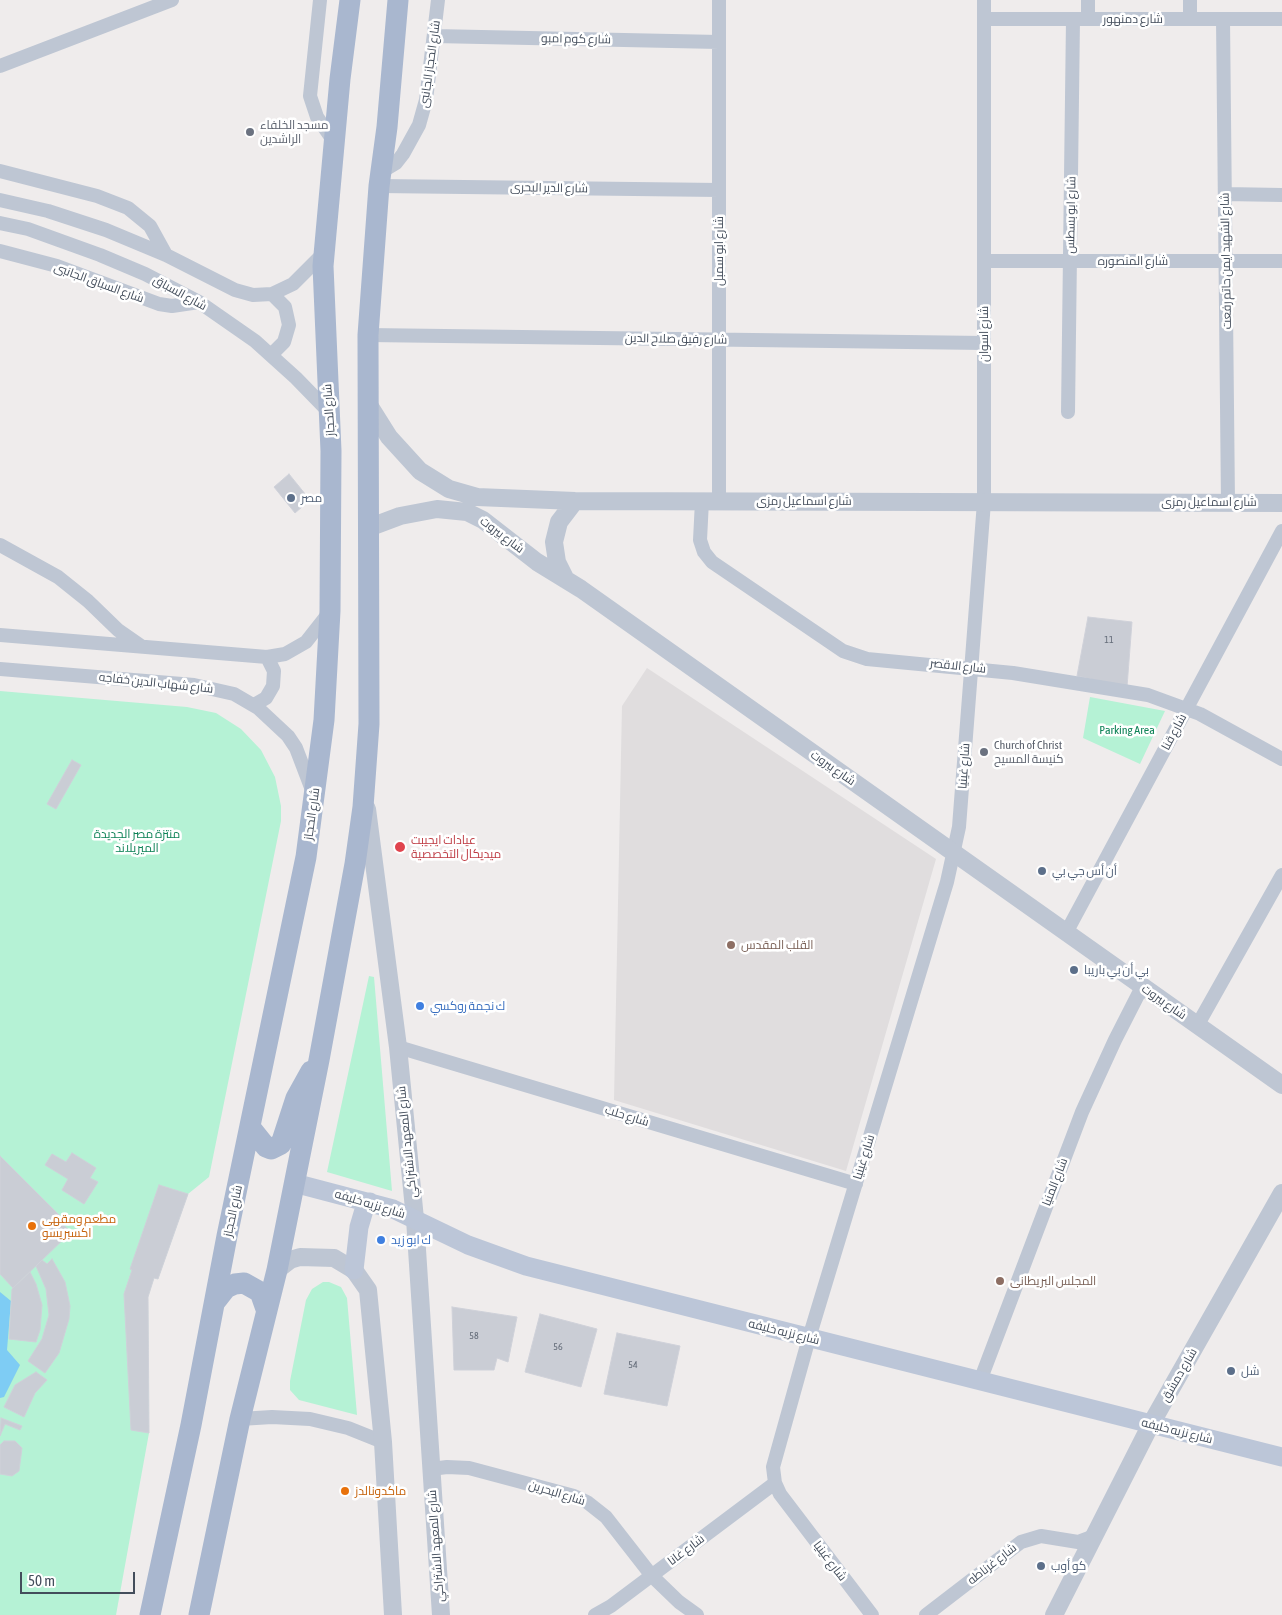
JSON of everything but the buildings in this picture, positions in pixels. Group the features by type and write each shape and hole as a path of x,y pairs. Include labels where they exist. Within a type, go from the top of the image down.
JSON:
{"main road":[{"name":"شارع الحجاز","path":"150,1615 306,857 324,720 330,611 331,414 325,352 324,252 340,79 350,0"},
{"path":"200,1615 240,1419 277,1270 319,1060 355,864 364,790 369,724 368,335 380,179 398,0"},
{"path":"250,1127 266,1147 271,1148 281,1144 302,1084 319,1060"},
{"name":"شارع نزيه خليفه","path":"294,1183 370,1202 415,1219 468,1245 526,1266 1282,1457"},
{"path":"354,1270 359,1227 364,1210 370,1202"},
{"path":"215,1302 226,1288 244,1283 260,1292 266,1309"}],"street":[{"path":"0,66 172,0"},
{"path":"320,0 310,96 316,117 335,143"},
{"name":"شارع الحجاز الجانبى","path":"380,179 403,154 420,124 426,100 438,0"},
{"name":"شارع ابو سمبل","path":"710,501 719,339 718,0"},
{"name":"شارع اسوان","path":"970,668 984,502 984,0"},
{"path":"1088,0 1088,19"},
{"path":"1190,0 1190,19"},
{"name":"شارع دمنهور","path":"984,19 1282,19"},
{"name":"شارع ابو بسطس","path":"1068,412 1073,19"},
{"name":"شارع الشهيد ايمن حاتم رفعت","path":"1223,19 1228,502"},
{"name":"شارع كوم امبو","path":"434,36 719,42"},
{"path":"0,171 97,196 128,208 150,226 166,255"},
{"name":"شارع الدير البحرى","path":"380,179 719,190"},
{"path":"1225,194 1282,194"},
{"path":"0,200 87,223 166,255 235,290 253,295 272,294 294,284 324,252"},
{"name":"شارع السباق","path":"0,223 28,229 100,255 145,274 199,302 271,355 331,414"},
{"name":"شارع السباق الجانبى","path":"0,251 57,266 159,304 172,306 199,302"},
{"name":"شارع المنصوره","path":"984,261 1282,261"},
{"path":"271,355 284,342 289,325 285,308 272,294"},
{"name":"شارع رفيق صلاح الدين","path":"368,335 984,343"},
{"name":"شارع اسماعيل رمزى","path":"367,402 389,437 412,464 430,478 449,489 466,495 493,498 575,501 1282,503"},
{"path":"566,580 557,562 554,542 559,522 575,501"},
{"name":"شارع الاقصر","path":"710,501 700,540 708,558 828,643 850,654 867,659 970,668 1119,689 1156,697 1187,708 1282,759"},
{"name":"شارع بيروت","path":"368,528 400,516 426,510 449,509 467,512 498,530 537,562 566,580 1282,1085"},
{"name":"شارع قنا","path":"1066,933 1282,531"},
{"path":"0,545 37,563 64,581 118,630 141,647"},
{"path":"0,636 267,657 285,654 306,642 330,611"},
{"path":"254,705 266,698 273,686 274,671 267,657"},
{"name":"شارع شهاب الدين خفاجه","path":"0,668 194,685 227,692 254,705 279,726 296,748 314,799"},
{"name":"شارع غينيا","path":"872,1615 784,1500 775,1483 774,1456 954,854 961,813 970,668"},
{"name":"شارع المعهد الاشتراكي","path":"364,790 398,1047 415,1219 441,1615"},
{"path":"1197,1026 1282,875"},
{"name":"شارع المنيا","path":"980,1381 1082,1112 1110,1049 1142,987"},
{"name":"شارع حلب","path":"398,1047 856,1184"},
{"name":"شارع دمشق","path":"1054,1615 1151,1424 1282,1193"},
{"path":"277,1270 294,1258 310,1256 334,1258 354,1270 366,1285 370,1300 383,1442 394,1615"},
{"path":"240,1419 272,1417 310,1419 348,1428 383,1442"},
{"name":"شارع البحرين","path":"431,1469 447,1467 469,1468 583,1499 603,1514 652,1576 679,1602 697,1615"},
{"name":"شارع غانا","path":"595,1615 611,1606 652,1576 775,1483"},
{"name":"شارع غرناطه","path":"926,1615 1021,1542 1041,1536 1078,1542 1094,1536"}],"shaded area":[{"path":"647,668 936,859 846,1171 614,1100 622,706"}],"green space":[{"name":"منتزة مصر الجديدة الميريلاند","path":"0,691 187,707 216,713 241,729 261,750 275,777 281,806 281,821 209,1177 188,1194 158,1279 154,1278 148,1297 149,1433 116,1615 0,1615"},
{"name":"Parking Area","path":"1090,697 1165,711 1140,764 1083,738"},
{"path":"369,976 374,977 392,1191 327,1172"},
{"path":"323,1282 329,1282 341,1287 347,1298 357,1415 299,1400 290,1390 290,1381 306,1300 312,1289"}],"water":[{"path":"0,1292 11,1301 7,1350 20,1365 4,1397 0,1398"}],"place":[{"name":"مسجد الخلفاء الراشدين","path":"250,132"},
{"name":"مصر","path":"291,498"},
{"name":"Church of Christ كنيسة المسيح","path":"984,752"},
{"name":"عيادات ايجيبت ميديكال التخصصية","path":"400,847"},
{"name":"أن أس جي بي","path":"1042,871"},
{"name":"القلب المقدس","path":"731,945"},
{"name":"بي أن بي باريبا","path":"1074,970"},
{"name":"ك نجمة روكسي","path":"420,1006"},
{"name":"مطعم ومقهى اكسبريسو","path":"32,1226"},
{"name":"ك ابو زيد","path":"381,1240"},
{"name":"المجلس البريطانى","path":"1000,1281"},
{"name":"شل","path":"1231,1371"},
{"name":"ماكدونالدز","path":"345,1491"},
{"name":"كو أوب","path":"1041,1566"}]}
